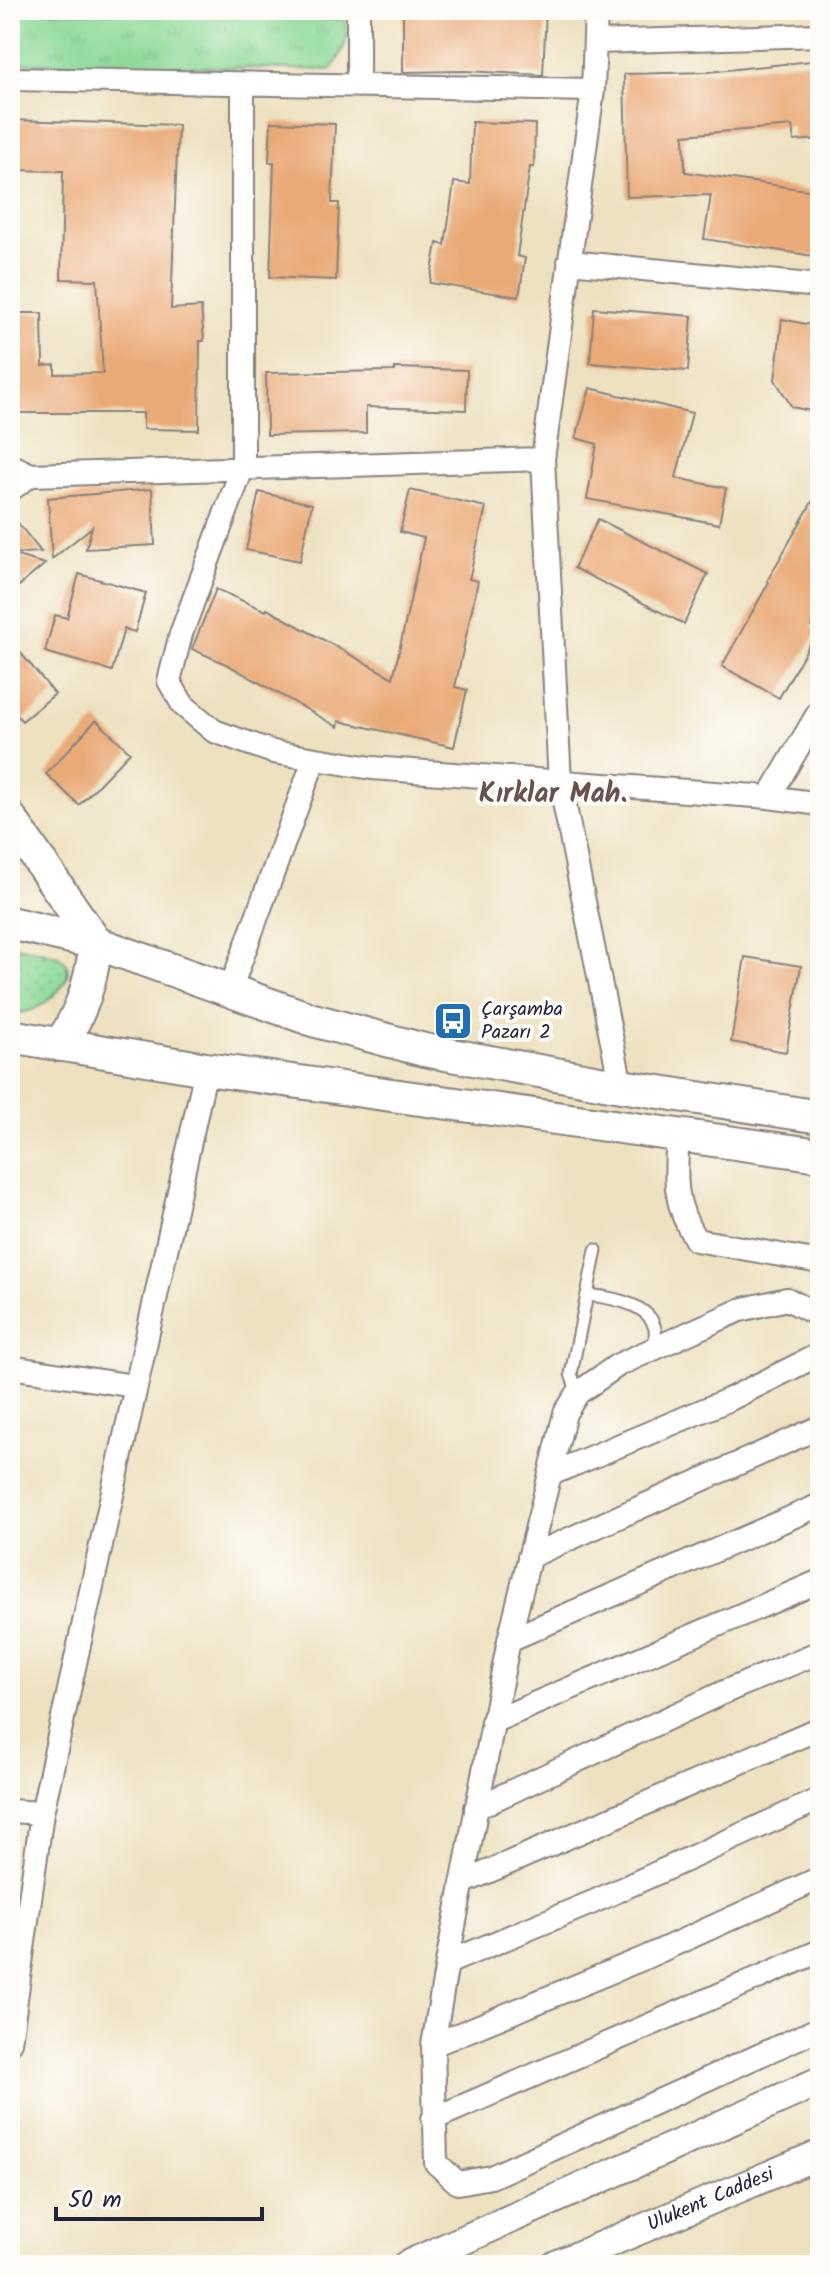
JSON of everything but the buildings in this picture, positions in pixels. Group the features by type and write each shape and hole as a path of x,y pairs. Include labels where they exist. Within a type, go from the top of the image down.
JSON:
{"main road":[{"path":"10,818 96,943 88,992 77,1020 60,1045"},
{"path":"10,923 96,943 229,993 424,1050 621,1086 820,1117"},
{"path":"10,1036 206,1069 820,1155"}],"street":[{"path":"358,10 358,86"},
{"path":"596,10 593,90 543,459 560,782 621,1086"},
{"path":"596,42 820,35"},
{"path":"10,79 593,90"},
{"path":"243,84 243,466 181,634 169,681 183,705 214,731 273,752 314,760 372,768 769,797 820,804"},
{"path":"569,262 820,286"},
{"path":"10,465 31,475 543,459"},
{"path":"10,490 31,475"},
{"path":"769,797 820,710"},
{"path":"229,993 314,760"},
{"path":"10,2042 42,1813 206,1069"},
{"path":"678,1135 675,1187 683,1221 696,1240 820,1262"},
{"path":"820,1316 787,1299 740,1310 618,1365 578,1393 565,1413 509,1640 447,1963 433,2045 436,2163 458,2183 491,2177 820,2028"},
{"path":"551,1474 728,1400 820,1354"},
{"path":"10,1367 134,1386"},
{"path":"529,1557 820,1427"},
{"path":"509,1640 820,1505"},
{"path":"492,1722 820,1581"},
{"path":"476,1808 722,1693 820,1652"},
{"path":"462,1883 820,1728"},
{"path":"447,1963 593,1902 820,1799"},
{"path":"10,1811 42,1813"},
{"path":"433,2045 642,1959 820,1878"},
{"path":"433,2119 820,1951"},
{"path":"407,2265 820,2081"},
{"name":"Ulukent Caddesi","path":"556,2265 817,2163"}],"lane":[{"path":"578,1393 571,1374 596,1250"},
{"path":"587,1295 607,1297 644,1311 655,1327 654,1349"}],"green space":[{"path":"10,10 344,19 347,32 342,52 331,70 10,63"},
{"path":"10,945 60,957 67,968 64,984 58,991 27,1012 10,1013"}],"place":[{"name":"Çarşamba Pazarı 2","path":"453,1021"}],"district":[{"name":"Kırklar Mah.","path":"553,794"}]}
